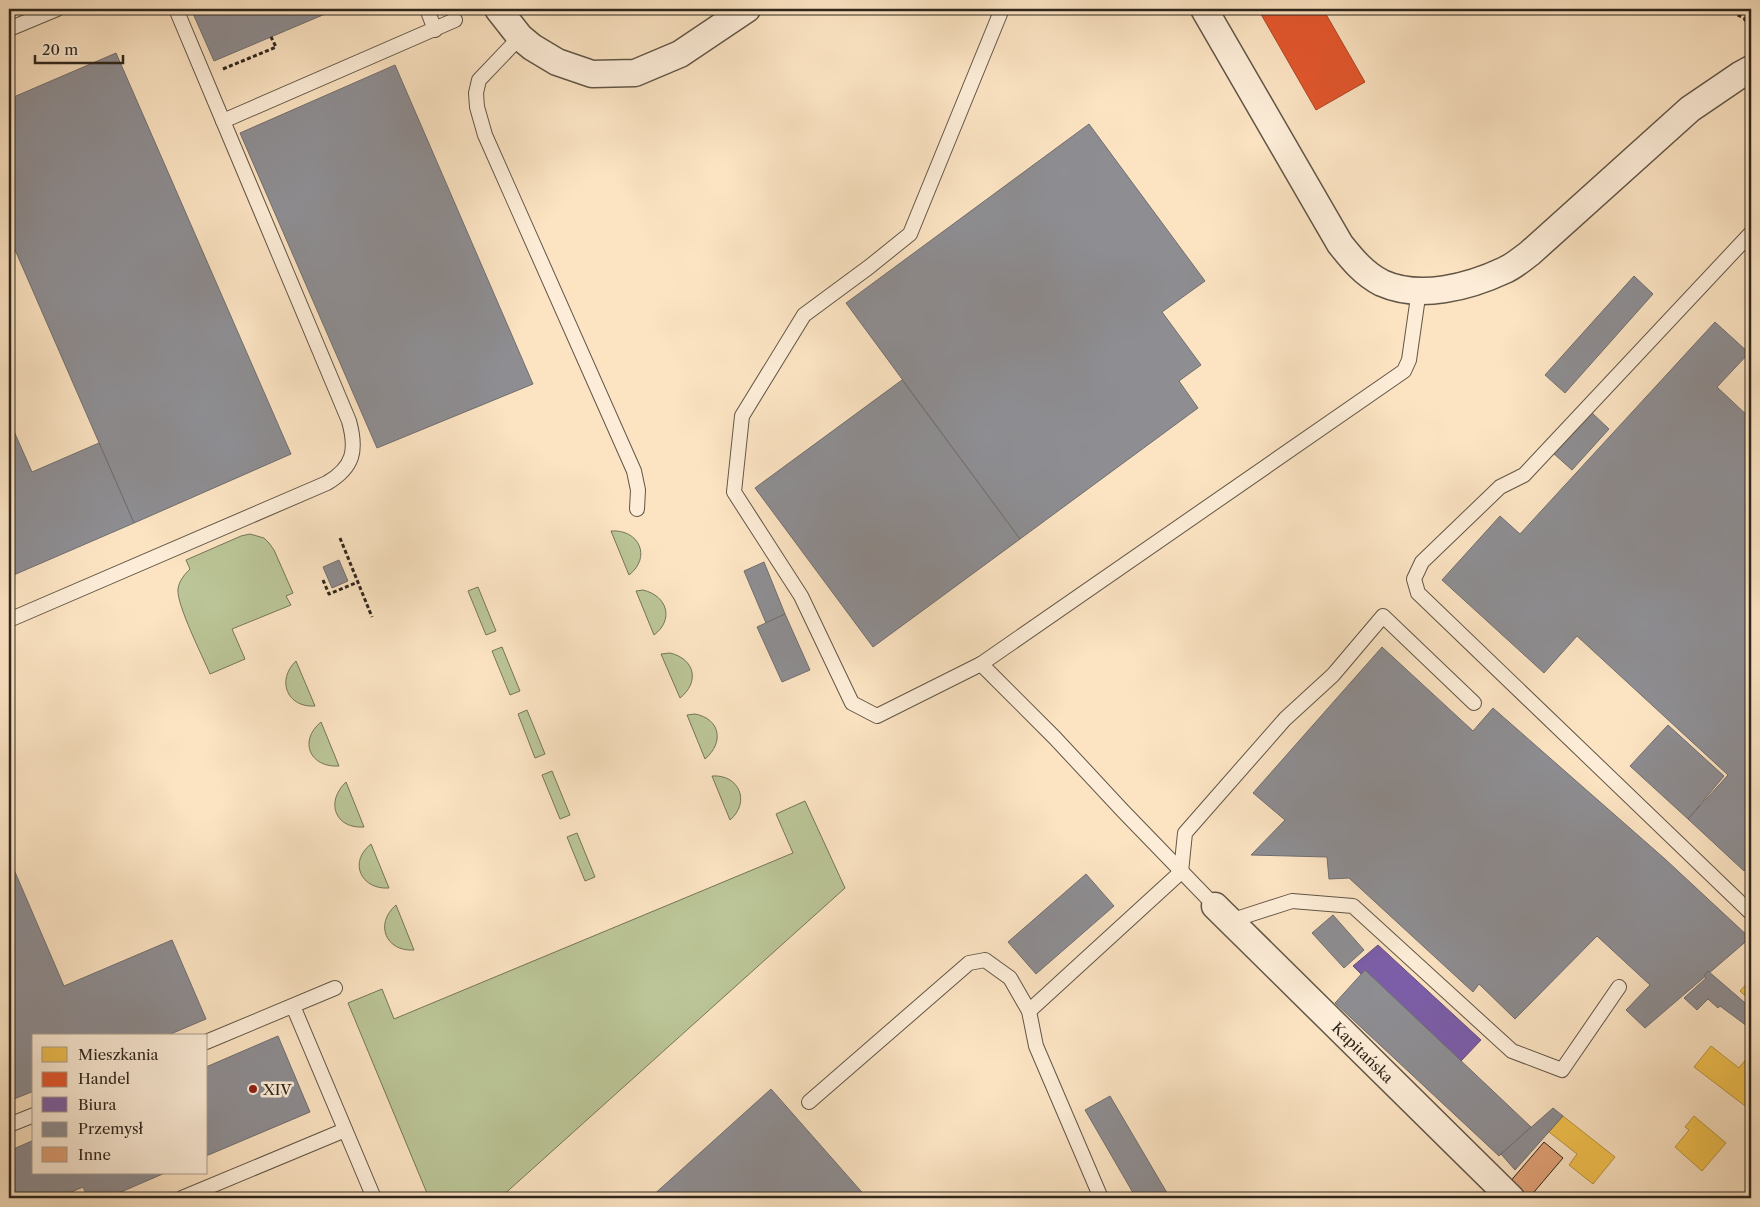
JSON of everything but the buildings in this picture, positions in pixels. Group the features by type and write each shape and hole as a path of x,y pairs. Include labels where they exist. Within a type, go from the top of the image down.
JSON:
{"street":[{"path":"498,9 520,38 532,47 557,62 592,74 635,73 680,54 747,9"},
{"path":"1204,9 1340,244 1358,266 1382,282 1408,290 1436,290 1462,286 1488,278 1507,269 1530,253 1690,109 1740,75 1751,70"},
{"name":"Kapitańska","path":"1222,913 1511,1198"}],"lane":[{"path":"9,29 57,9"},
{"path":"9,620 327,483 342,473 351,458 354,440 349,421 176,9"},
{"path":"427,9 435,30"},
{"path":"1002,9 910,234 804,315 742,416 734,492 801,596 852,703 877,716 981,664 1404,371 1409,360 1419,290"},
{"path":"223,122 455,20"},
{"path":"520,38 479,80 476,93 480,120 634,471 638,490 637,509"},
{"path":"1751,233 1524,475 1500,487 1422,562 1414,579 1418,593 1751,913"},
{"path":"1029,1011 1181,872 1185,833 1285,720 1333,675 1383,616 1474,703"},
{"path":"981,664 1055,738 1222,913 1292,900 1353,906 1512,1051 1562,1070 1619,988"},
{"path":"809,1102 969,963 985,960 1010,978 1029,1011 1036,1046 1101,1198"},
{"path":"208,1041 335,988"},
{"path":"293,1006 374,1198"},
{"path":"9,1125 32,1115"},
{"path":"182,1198 345,1130"}],"path":[{"path":"1726,9 1744,18 1751,31"},
{"path":"204,76 276,47 272,37"},
{"path":"340,538 372,617"},
{"path":"322,580 329,594 358,582"}],"green space":[{"path":"611,531 629,534 639,546 640,560 636,568 629,575"},
{"path":"250,534 264,538 274,550 293,593 286,596 291,605 232,629 245,659 210,674 185,618 179,596 179,583 190,569 186,560 241,536"},
{"path":"478,587 496,631 486,635 468,591"},
{"path":"643,590 658,597 665,609 666,616 664,622 654,635 636,591"},
{"path":"502,647 520,691 510,695 492,651"},
{"path":"670,653 685,660 692,672 690,685 680,698 661,654"},
{"path":"296,661 315,706 297,702 291,698 288,691 286,684 287,676 290,668"},
{"path":"527,710 545,754 535,758 518,714"},
{"path":"695,714 710,721 715,726 717,732 715,746 705,759 687,715"},
{"path":"321,722 339,766 321,763 310,752 310,737 314,729"},
{"path":"552,771 570,815 560,819 542,775"},
{"path":"712,776 729,780 735,784 739,791 740,805 730,820"},
{"path":"346,782 364,827 346,824 336,813 336,798"},
{"path":"805,801 845,888 500,1198 429,1198 348,1003 382,989 394,1019 793,853 776,814"},
{"path":"577,833 595,877 585,881 567,837"},
{"path":"371,844 389,888 371,884 361,874 360,859 364,851"},
{"path":"396,905 414,950 396,946 390,942 386,935 386,920 389,912"}],"place":[{"name":"XIV","path":"253,1089"}]}
